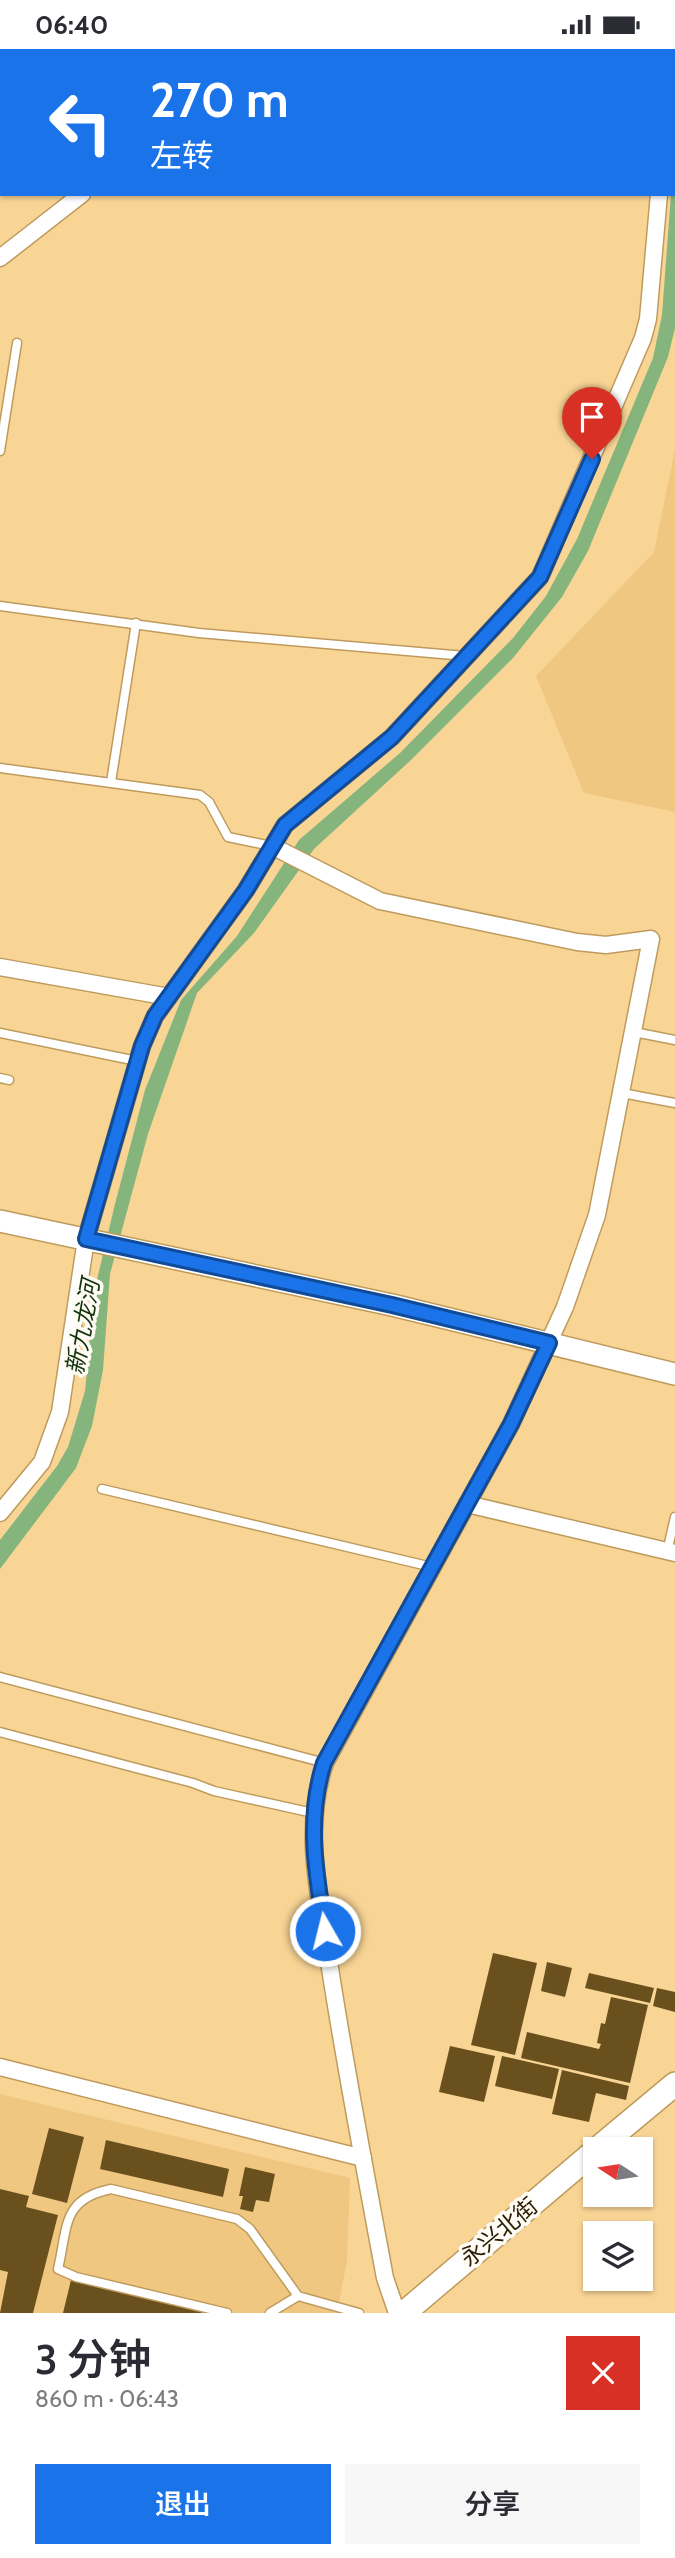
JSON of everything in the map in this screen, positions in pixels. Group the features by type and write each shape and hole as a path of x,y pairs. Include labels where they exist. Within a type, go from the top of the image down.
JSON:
{"main road":[{"name":"永兴北街","path":"612,2137 675,2084"},
{"path":"634,2137 675,2103"},
{"name":"永兴北街","path":"404,2313 583,2161"},
{"name":"永兴北街","path":"426,2313 583,2180"}],"street":[{"path":"0,258 79,196"},
{"path":"0,1513 42,1462 60,1412 86,1239 137,1062 155,1016 246,890 285,825 392,737 540,577 643,338 648,319 659,196"},
{"path":"272,846 380,901 577,942 606,945 651,939 597,1215 565,1307 511,1424 324,1763 313,1814 313,1852 363,2158 385,2278 397,2313"},
{"path":"0,967 169,997"},
{"path":"0,1221 392,1305 675,1374"},
{"path":"467,1504 671,1553"},
{"path":"0,2067 363,2158"}],"lane":[{"path":"0,451 17,343"},
{"path":"0,606 136,622 199,633 465,656"},
{"path":"111,782 136,622"},
{"path":"0,768 200,795 209,802 228,837 272,846"},
{"path":"634,1032 675,1040"},
{"path":"0,1033 137,1062"},
{"path":"622,1094 675,1103"},
{"path":"102,1489 432,1567"},
{"path":"671,1553 675,1517"},
{"path":"0,1677 324,1763"},
{"path":"0,1732 193,1783 214,1791 313,1814"},
{"path":"227,2313 76,2277 58,2269 72,2209 93,2193 111,2189 237,2219 250,2229 298,2296 359,2313"},
{"path":"270,2313 298,2296"}],"shaded area":[{"path":"671,196 675,196 675,328 668,357 588,551 562,597 513,658 411,760 314,849 254,933 197,993 148,1134 110,1274 103,1370 92,1426 76,1468 0,1569 0,1540 57,1466 68,1447 85,1391 95,1288 115,1204 145,1090 181,1000 237,936 299,840 400,753 513,638 546,596 577,539 653,358 662,315"},
{"path":"675,450 675,812 584,793 536,676 654,552"},
{"path":"0,2094 350,2178 347,2261 337,2313 0,2313"}],"building":[{"path":"493,1953 537,1963 515,2055 471,2045"},
{"path":"547,1962 572,1968 565,1997 541,1991"},
{"path":"589,1973 654,1988 650,2003 585,1988"},
{"path":"657,1988 675,1992 675,2012 653,2006"},
{"path":"611,1997 648,2005 630,2083 521,2058 527,2032 599,2049 601,2044 597,2043 601,2023 605,2024"},
{"path":"450,2046 495,2056 484,2102 439,2092"},
{"path":"502,2056 559,2069 552,2099 495,2086"},
{"path":"562,2070 629,2086 626,2100 596,2093 589,2122 552,2114"},
{"path":"49,2128 84,2137 67,2203 32,2194"},
{"path":"106,2140 229,2169 223,2197 100,2169"},
{"path":"245,2167 275,2174 269,2202 256,2200 253,2212 240,2209 243,2196 239,2196"},
{"path":"0,2189 29,2196 26,2207 58,2215 33,2313 0,2313 8,2272 0,2270"},
{"path":"71,2280 202,2312 202,2313 63,2313"}],"route":[{"path":"325,1931 313,1852 313,1814 316,1790 324,1763 511,1424 549,1343 392,1305 86,1239 118,1122 142,1046 155,1016 246,890 285,825 392,737 540,577 592,459"}],"water label":[{"name":"新九龙河","path":"83,1327"}]}
